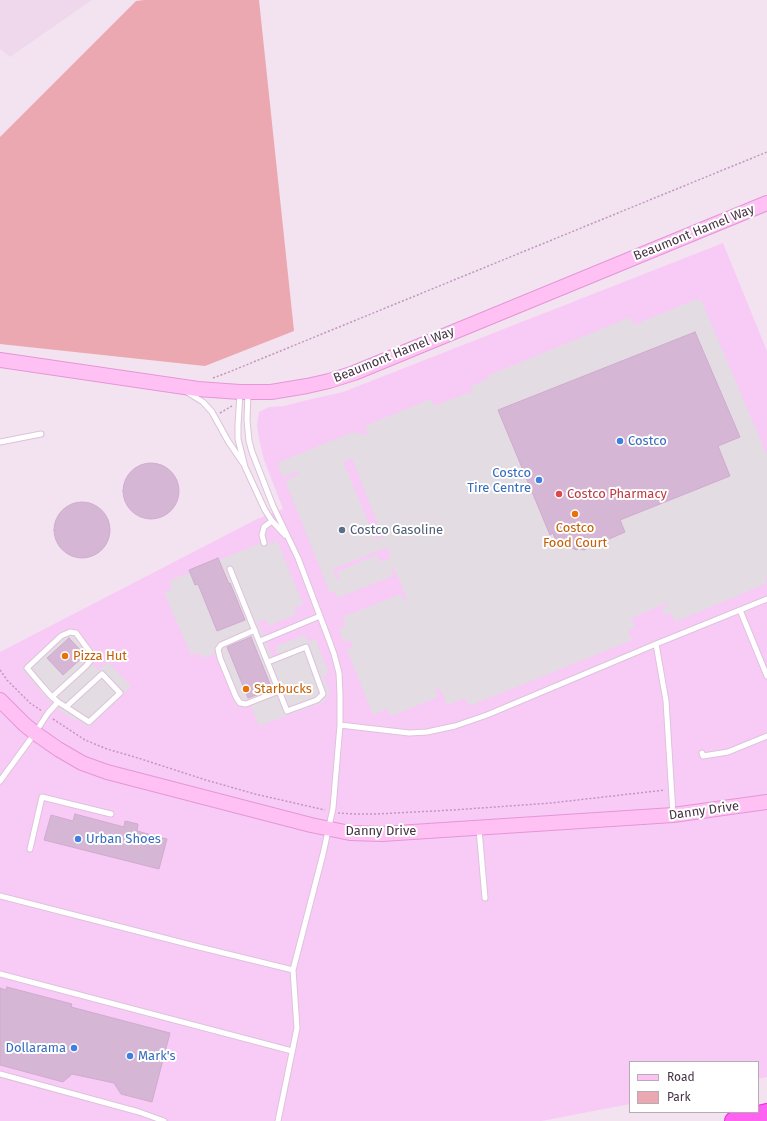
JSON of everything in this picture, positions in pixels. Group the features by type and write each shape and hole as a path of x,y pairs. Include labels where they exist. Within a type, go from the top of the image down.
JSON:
{"highway":[{"path":"734,1121 767,1113"}],"street":[{"name":"Beaumont Hamel Way","path":"0,360 198,389 272,392 329,382 767,203"},
{"name":"Danny Drive","path":"0,700 35,733 70,757 95,768 260,812 350,833 382,834 673,815 767,802"}],"lane":[{"path":"171,386 196,397 215,416 228,441 245,467 265,510 272,521 288,538"},
{"path":"244,392 238,424 238,439 245,467"},
{"path":"244,392 249,441 252,452 273,506 298,558 334,654 339,673 340,725 333,808 294,970 297,1028 278,1121"},
{"path":"0,442 41,434"},
{"path":"264,543 262,530 272,521"},
{"path":"230,569 287,711 317,700 323,694 306,647 268,662"},
{"path":"340,725 409,733 427,732 455,726 488,715 767,599"},
{"path":"740,610 767,676"},
{"path":"260,641 320,616"},
{"path":"255,630 221,645 218,649 220,658 236,697 240,703 246,704 279,690"},
{"path":"52,697 91,660 90,652 76,633 70,632 61,636 28,668 52,697 58,702 89,722 120,693 102,674 66,707"},
{"path":"656,644 666,701 673,815"},
{"path":"0,781 48,713 58,702"},
{"path":"702,753 703,756 728,752 767,736"},
{"path":"30,849 42,797 111,814"},
{"path":"479,828 485,898"},
{"path":"0,896 294,970"},
{"path":"0,974 292,1051"},
{"path":"0,1074 139,1112 164,1121"}],"path":[{"path":"208,379 237,369 767,152"},
{"path":"220,413 230,406 234,406"},
{"path":"0,670 7,680 30,703"},
{"path":"56,721 85,740 107,749 255,794 314,808"},
{"path":"343,813 376,814 551,803 671,790"}],"shaded area":[{"path":"0,0 92,0 10,57 0,49"},
{"path":"723,243 767,351 767,1077 759,1079 759,1061 629,1061 629,1104 542,1121 0,1121 0,652 257,519 283,509 264,460 257,425 259,412 269,407 284,406 343,392"},
{"path":"697,299 701,300 767,455 767,583 675,622 672,613 665,615 662,608 668,606 667,603 631,618 635,628 628,631 632,640 469,706 465,698 447,705 442,692 438,689 435,690 438,697 391,716 387,709 373,715 347,650 353,647 350,640 344,642 339,628 346,626 343,617 401,594 403,600 407,598 394,568 391,569 393,576 337,598 335,591 330,593 287,485 287,481 289,479 299,474 297,471 283,477 277,463 353,432 364,435 368,434 365,426 431,399 434,406 473,391 471,386 488,379 487,376 631,317 634,325","holes":["352,458 383,537 377,539 375,538 343,462","385,548 388,549 391,558 380,562 377,555 337,572 339,579 337,580 333,569"]},
{"path":"268,540 270,544 277,541 303,604 294,608 297,614 268,626 265,619 257,622 272,657 278,655 275,647 305,635 308,642 315,639 329,673 323,676 329,690 329,695 323,702 259,726 251,705 239,707 236,703 216,653 202,658 199,652 191,655 164,592 172,589 169,581"},
{"path":"73,630 79,633 94,650 95,656 92,664 98,670 108,662 131,686 90,727 61,712 22,669 61,632"}],"green space":[{"path":"259,0 294,331 205,366 0,344 0,137 136,1"}],"building":[{"name":"Costco","path":"695,332 740,437 718,446 730,476 620,520 625,532 584,550 578,548 577,550 561,544 562,541 555,539 553,533 550,535 498,410"},
{"path":"151,463 166,468 174,476 179,491 174,506 166,514 151,519 136,514 128,506 123,491 128,476 136,468"},
{"path":"82,502 97,507 105,515 110,530 105,545 97,553 82,558 67,553 59,545 54,530 59,515 67,507"},
{"path":"218,558 245,620 217,631 198,584 195,585 189,570"},
{"path":"251,637 272,689 248,698 227,647"},
{"path":"69,638 85,655 63,675 47,658"},
{"path":"75,814 124,827 125,821 138,824 137,831 167,839 159,869 44,840 51,815 73,821"},
{"path":"7,987 72,1004 71,1007 170,1033 152,1102 121,1094 114,1083 72,1074 63,1082 0,1065 0,988 6,990"}],"place":[{"name":"Costco","path":"620,441"},
{"name":"Costco Tire Centre","path":"539,480"},
{"name":"Costco Pharmacy","path":"559,494"},
{"name":"Costco Food Court","path":"575,514"},
{"name":"Costco Gasoline","path":"342,530"},
{"name":"Pizza Hut","path":"65,656"},
{"name":"Starbucks","path":"246,689"},
{"name":"Urban Shoes","path":"78,839"},
{"name":"Dollarama","path":"74,1048"},
{"name":"Mark's","path":"130,1056"}]}
